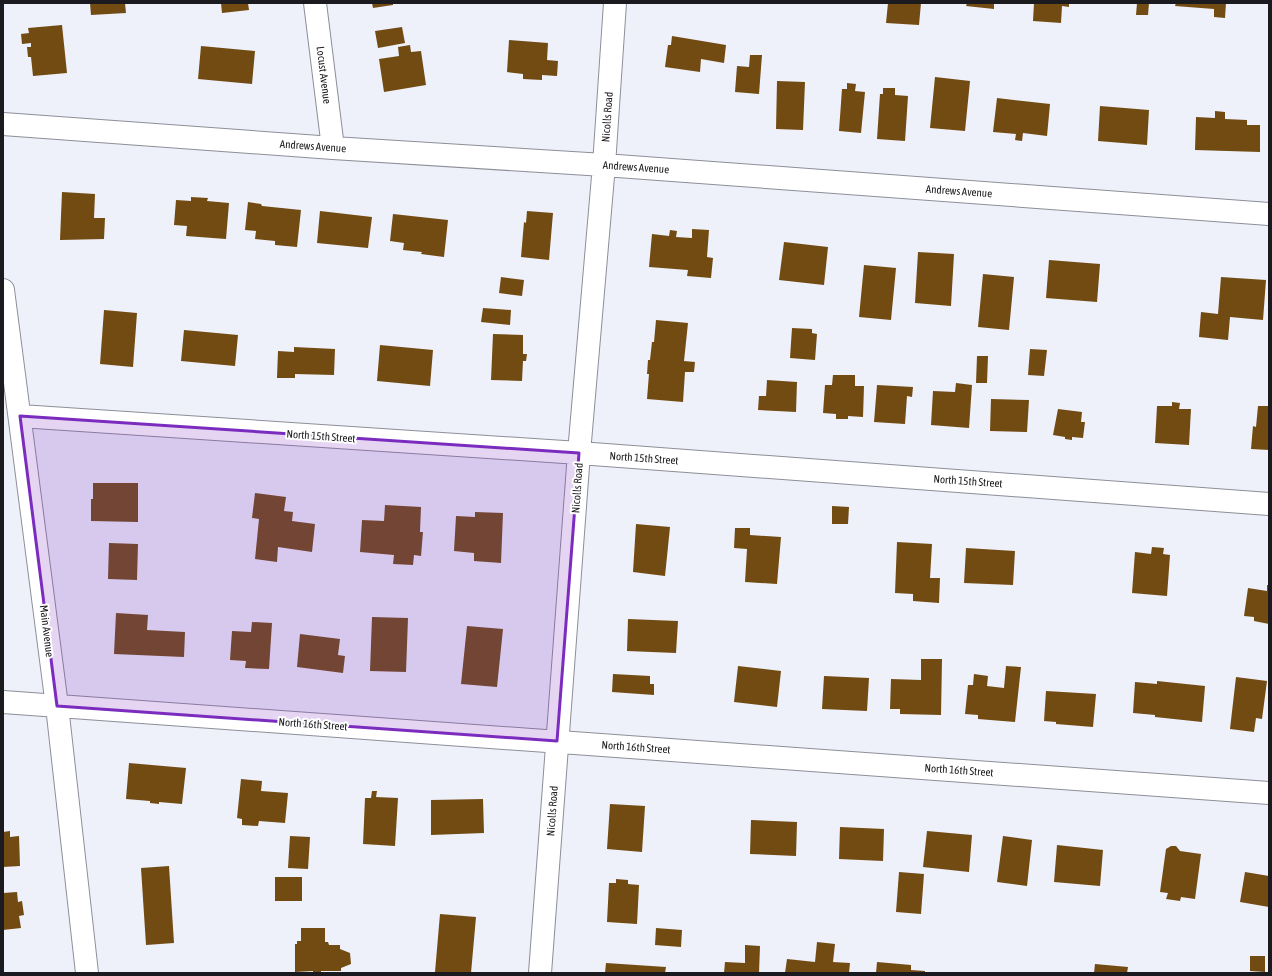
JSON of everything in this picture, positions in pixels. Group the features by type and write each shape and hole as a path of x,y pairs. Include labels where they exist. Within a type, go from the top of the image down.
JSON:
{"street":[{"name":"Locust Avenue","path":"315,3 333,148"},
{"name":"Nicolls Road","path":"540,973 579,453 604,165 615,3"},
{"name":"Andrews Avenue","path":"3,124 333,148 604,165 1269,214"},
{"name":"Main Avenue","path":"3,290 57,706 87,973"},
{"name":"North 15th Street","path":"20,416 579,453 1269,504"},
{"name":"North 16th Street","path":"3,702 1269,793"}],"highlighted area":[{"path":"20,416 579,453 557,741 57,706"}],"building":[{"path":"90,3 125,3 126,13 91,15"},
{"path":"221,3 248,3 249,10 222,13"},
{"path":"372,3 393,3 393,5 373,8"},
{"path":"888,3 921,3 919,25 886,23"},
{"path":"967,3 994,3 994,9 966,6"},
{"path":"1034,3 1069,3 1069,7 1062,6 1061,23 1033,21"},
{"path":"1137,3 1149,3 1148,15 1136,15"},
{"path":"1176,3 1226,3 1225,18 1214,17 1214,9 1175,6"},
{"path":"62,25 67,73 33,76 31,57 28,57 27,47 31,47 31,43 22,44 21,34 29,33 28,28"},
{"path":"402,27 405,43 378,48 375,31"},
{"path":"672,36 726,45 724,63 701,59 700,72 665,67 668,45 671,45"},
{"path":"509,40 548,43 547,60 558,61 557,76 542,75 542,80 523,79 523,74 507,72"},
{"path":"410,45 411,52 421,51 426,85 384,92 379,59 399,56 398,47"},
{"path":"201,46 255,51 252,84 198,79"},
{"path":"750,55 762,55 759,94 735,92 737,66 749,67"},
{"path":"935,77 970,81 965,131 930,128"},
{"path":"777,81 805,82 803,130 776,129"},
{"path":"847,83 856,84 855,91 865,92 861,133 839,131 842,89 847,89"},
{"path":"883,88 895,88 895,95 908,96 905,141 877,139 880,94 883,94"},
{"path":"997,98 1050,104 1047,136 1023,133 1022,141 1015,140 1016,134 993,132"},
{"path":"1100,106 1149,110 1147,145 1098,141"},
{"path":"1215,111 1225,112 1225,119 1247,120 1247,125 1260,125 1260,152 1195,150 1196,117 1215,118"},
{"path":"62,192 95,194 94,218 105,218 104,239 60,240"},
{"path":"191,197 208,198 207,201 229,203 226,239 186,236 187,226 174,225 176,200 191,201"},
{"path":"248,202 261,204 262,206 301,210 297,247 275,245 275,241 255,239 256,231 245,230"},
{"path":"320,211 372,217 368,248 317,243"},
{"path":"527,211 553,213 549,260 521,257 524,222 526,223"},
{"path":"393,214 448,220 444,257 421,254 422,252 403,250 404,243 390,241"},
{"path":"692,229 709,230 707,257 713,258 711,278 687,276 688,270 649,267 652,234 669,236 670,230 677,231 676,237 692,238"},
{"path":"784,242 828,247 824,285 779,280"},
{"path":"918,252 954,254 951,306 915,303"},
{"path":"1049,260 1100,264 1097,302 1046,298"},
{"path":"864,265 896,268 891,320 859,317"},
{"path":"983,274 1014,277 1009,330 978,327"},
{"path":"501,277 524,280 522,296 499,293"},
{"path":"1221,277 1266,280 1263,320 1230,317 1228,340 1199,337 1201,312 1218,314"},
{"path":"483,308 511,310 510,325 481,322"},
{"path":"104,310 137,313 133,367 100,364"},
{"path":"656,320 688,323 684,361 695,362 694,372 685,372 683,402 647,399 649,374 647,374 648,360 650,360 652,342 654,342"},
{"path":"792,328 812,329 812,333 817,334 815,360 790,358"},
{"path":"184,330 238,335 235,366 181,361"},
{"path":"493,334 523,335 523,354 527,354 526,361 523,361 522,381 491,380"},
{"path":"380,345 433,350 430,386 377,381"},
{"path":"294,347 335,349 334,375 295,374 295,378 277,378 278,351 294,352"},
{"path":"1030,349 1047,350 1044,376 1028,375"},
{"path":"977,356 988,356 987,383 976,383"},
{"path":"833,375 855,375 855,386 864,386 863,417 848,416 848,419 836,419 836,414 823,413 825,385 832,385"},
{"path":"767,380 797,382 796,412 758,410 759,396 766,396"},
{"path":"956,383 972,385 969,428 931,425 933,391 955,392"},
{"path":"877,385 913,387 912,397 907,396 905,424 874,422"},
{"path":"991,399 1029,400 1027,432 990,431"},
{"path":"1172,402 1180,403 1179,409 1191,409 1189,445 1155,443 1157,406 1172,406"},
{"path":"1258,406 1269,406 1269,450 1251,449 1253,426 1256,427"},
{"path":"1058,409 1082,412 1081,422 1085,422 1083,438 1072,437 1072,440 1053,435"},
{"path":"93,483 138,483 138,522 91,521"},
{"path":"255,493 286,497 284,511 293,512 292,521 315,524 312,552 278,547 277,562 255,559 259,519 252,518"},
{"path":"385,505 421,507 420,532 423,532 421,556 414,555 413,565 393,564 394,555 360,552 362,520 384,521"},
{"path":"832,506 849,507 848,524 832,524"},
{"path":"475,512 503,513 501,563 474,561 474,553 454,551 456,516 475,517"},
{"path":"636,524 670,527 665,576 633,572"},
{"path":"735,528 750,528 750,535 781,537 777,584 745,582 747,549 734,548"},
{"path":"897,542 932,544 930,578 940,578 939,603 913,601 913,594 895,593"},
{"path":"109,543 138,544 137,580 108,579"},
{"path":"1152,547 1164,548 1163,554 1170,555 1167,596 1132,593 1135,552 1151,554"},
{"path":"966,548 1015,551 1013,585 964,583"},
{"path":"1267,585 1269,585 1269,624 1254,621 1254,617 1244,616 1248,588 1267,591"},
{"path":"116,613 148,615 147,630 185,632 184,657 114,654"},
{"path":"372,617 408,618 406,672 370,671"},
{"path":"628,619 678,621 676,653 627,651"},
{"path":"252,622 272,623 269,669 245,668 246,661 230,660 232,631 251,632"},
{"path":"467,626 503,629 497,687 461,684"},
{"path":"300,634 340,639 338,655 345,656 343,673 297,667"},
{"path":"921,659 942,659 941,715 900,714 900,709 890,709 891,679 921,680"},
{"path":"738,666 781,671 777,707 734,702"},
{"path":"1006,666 1021,667 1015,722 978,719 978,715 965,714 968,685 973,685 974,674 988,676 987,686 1004,688"},
{"path":"613,674 650,676 650,684 654,684 654,695 612,692"},
{"path":"824,676 869,678 867,711 822,709"},
{"path":"1236,677 1267,681 1262,719 1256,718 1254,732 1230,729"},
{"path":"1157,681 1205,686 1202,722 1133,713 1135,682 1157,684"},
{"path":"1046,691 1096,694 1093,727 1056,724 1056,722 1044,721"},
{"path":"129,763 186,768 182,804 159,802 159,804 150,803 150,801 126,799"},
{"path":"241,779 262,781 261,791 288,793 285,823 259,821 258,826 242,825 242,819 237,818"},
{"path":"372,791 377,791 376,797 398,798 395,846 363,844 365,798 371,798"},
{"path":"483,799 484,833 431,835 431,800"},
{"path":"610,804 645,806 642,852 607,849"},
{"path":"751,820 797,822 796,856 750,854"},
{"path":"840,827 884,829 883,861 839,859"},
{"path":"10,831 10,837 19,836 20,866 3,867 3,832"},
{"path":"927,831 972,835 969,872 923,867"},
{"path":"290,836 310,837 308,869 288,868"},
{"path":"1003,836 1032,840 1027,886 997,882"},
{"path":"1057,845 1103,850 1100,886 1054,882"},
{"path":"1171,846 1176,846 1180,851 1201,854 1195,899 1181,897 1180,901 1166,899 1168,893 1160,892 1166,849"},
{"path":"169,866 174,943 146,945 141,868"},
{"path":"899,872 924,874 921,914 896,912"},
{"path":"1245,872 1269,876 1269,907 1240,902"},
{"path":"275,877 302,877 302,901 275,901"},
{"path":"616,879 628,880 628,884 639,885 637,924 607,922 609,883 616,883"},
{"path":"17,892 18,902 22,901 24,915 19,916 21,928 3,930 3,893"},
{"path":"440,914 476,917 471,973 435,972"},
{"path":"301,928 325,928 325,942 328,942 329,945 340,945 340,949 350,953 351,964 341,968 341,971 321,971 321,973 313,973 313,971 295,972 295,944 297,944 297,941 301,941"},
{"path":"656,928 682,930 681,947 655,945"},
{"path":"817,942 835,944 833,962 850,963 849,973 785,973 787,959 815,962"},
{"path":"745,945 760,946 759,973 724,973 725,962 745,963"},
{"path":"1250,956 1265,956 1265,972 1250,971"},
{"path":"877,962 911,965 911,970 925,971 925,973 876,973"},
{"path":"606,963 666,967 665,973 605,973"},
{"path":"1095,964 1128,967 1127,973 1094,973"}]}
